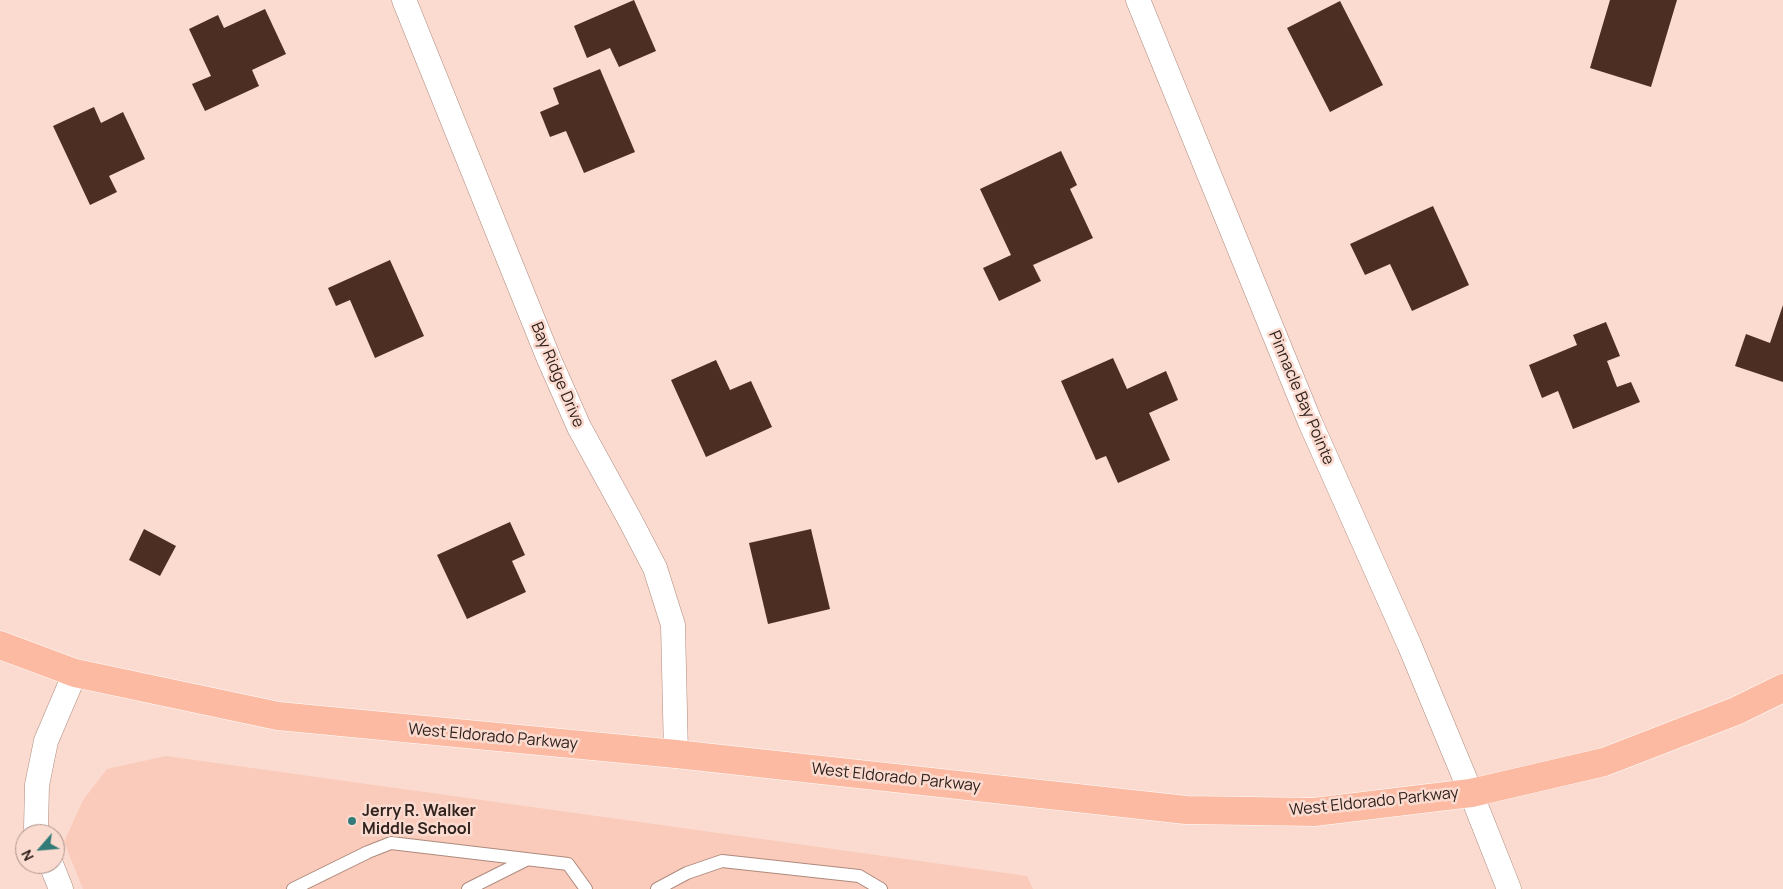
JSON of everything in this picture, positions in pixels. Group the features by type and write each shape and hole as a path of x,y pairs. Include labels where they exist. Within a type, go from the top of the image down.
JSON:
{"main road":[{"name":"West Eldorado Parkway","path":"0,645 75,673 278,716 676,754 1186,810 1314,812 1471,793 1604,762 1736,711 1783,688"}],"street":[{"name":"Bay Ridge Drive","path":"404,0 549,359 579,427 655,568 673,626 676,754"},
{"name":"Pinnacle Bay Pointe","path":"1138,0 1310,422 1409,644 1471,793 1508,889"},
{"path":"36,824 37,785 46,741 75,673"},
{"path":"55,874 61,889"}],"lane":[{"path":"293,889 368,852 391,844 568,864 586,889"},
{"path":"468,889 527,860"},
{"path":"657,889 686,873 722,861 859,876 881,889"}],"shaded area":[{"name":"Jerry R. Walker Middle School","path":"166,756 1027,876 1033,889 83,889 65,844 65,840 83,800 107,769"}],"building":[{"path":"634,0 656,51 619,67 610,48 587,58 574,26"},
{"path":"1610,0 1677,0 1651,87 1590,68"},
{"path":"1340,1 1383,85 1330,112 1287,28"},
{"path":"265,9 286,54 252,70 259,86 205,111 192,84 211,76 189,29 218,15 224,28"},
{"path":"600,69 635,152 584,173 566,131 550,137 540,112 559,104 553,88"},
{"path":"94,107 101,123 123,112 145,159 109,176 117,192 90,205 53,126"},
{"path":"1061,151 1077,185 1070,189 1093,238 1033,265 1041,281 999,301 983,268 1011,255 980,189"},
{"path":"1433,206 1469,285 1412,311 1390,264 1365,275 1350,244"},
{"path":"390,260 424,336 375,358 350,300 336,306 328,288"},
{"path":"1783,305 1783,382 1735,366 1746,334 1770,343"},
{"path":"1606,322 1620,356 1607,361 1617,387 1631,382 1640,402 1573,429 1558,391 1542,398 1529,365 1577,345 1573,335"},
{"path":"1113,358 1127,389 1166,371 1178,400 1149,413 1170,460 1118,483 1106,456 1096,460 1061,381"},
{"path":"716,360 730,390 751,381 772,427 706,457 671,380"},
{"path":"510,522 525,555 512,561 526,592 467,619 437,555"},
{"path":"144,529 176,546 160,576 129,560"},
{"path":"811,529 830,609 768,624 749,543"}],"place":[{"name":"Jerry R. Walker Middle School","path":"352,821"}]}
